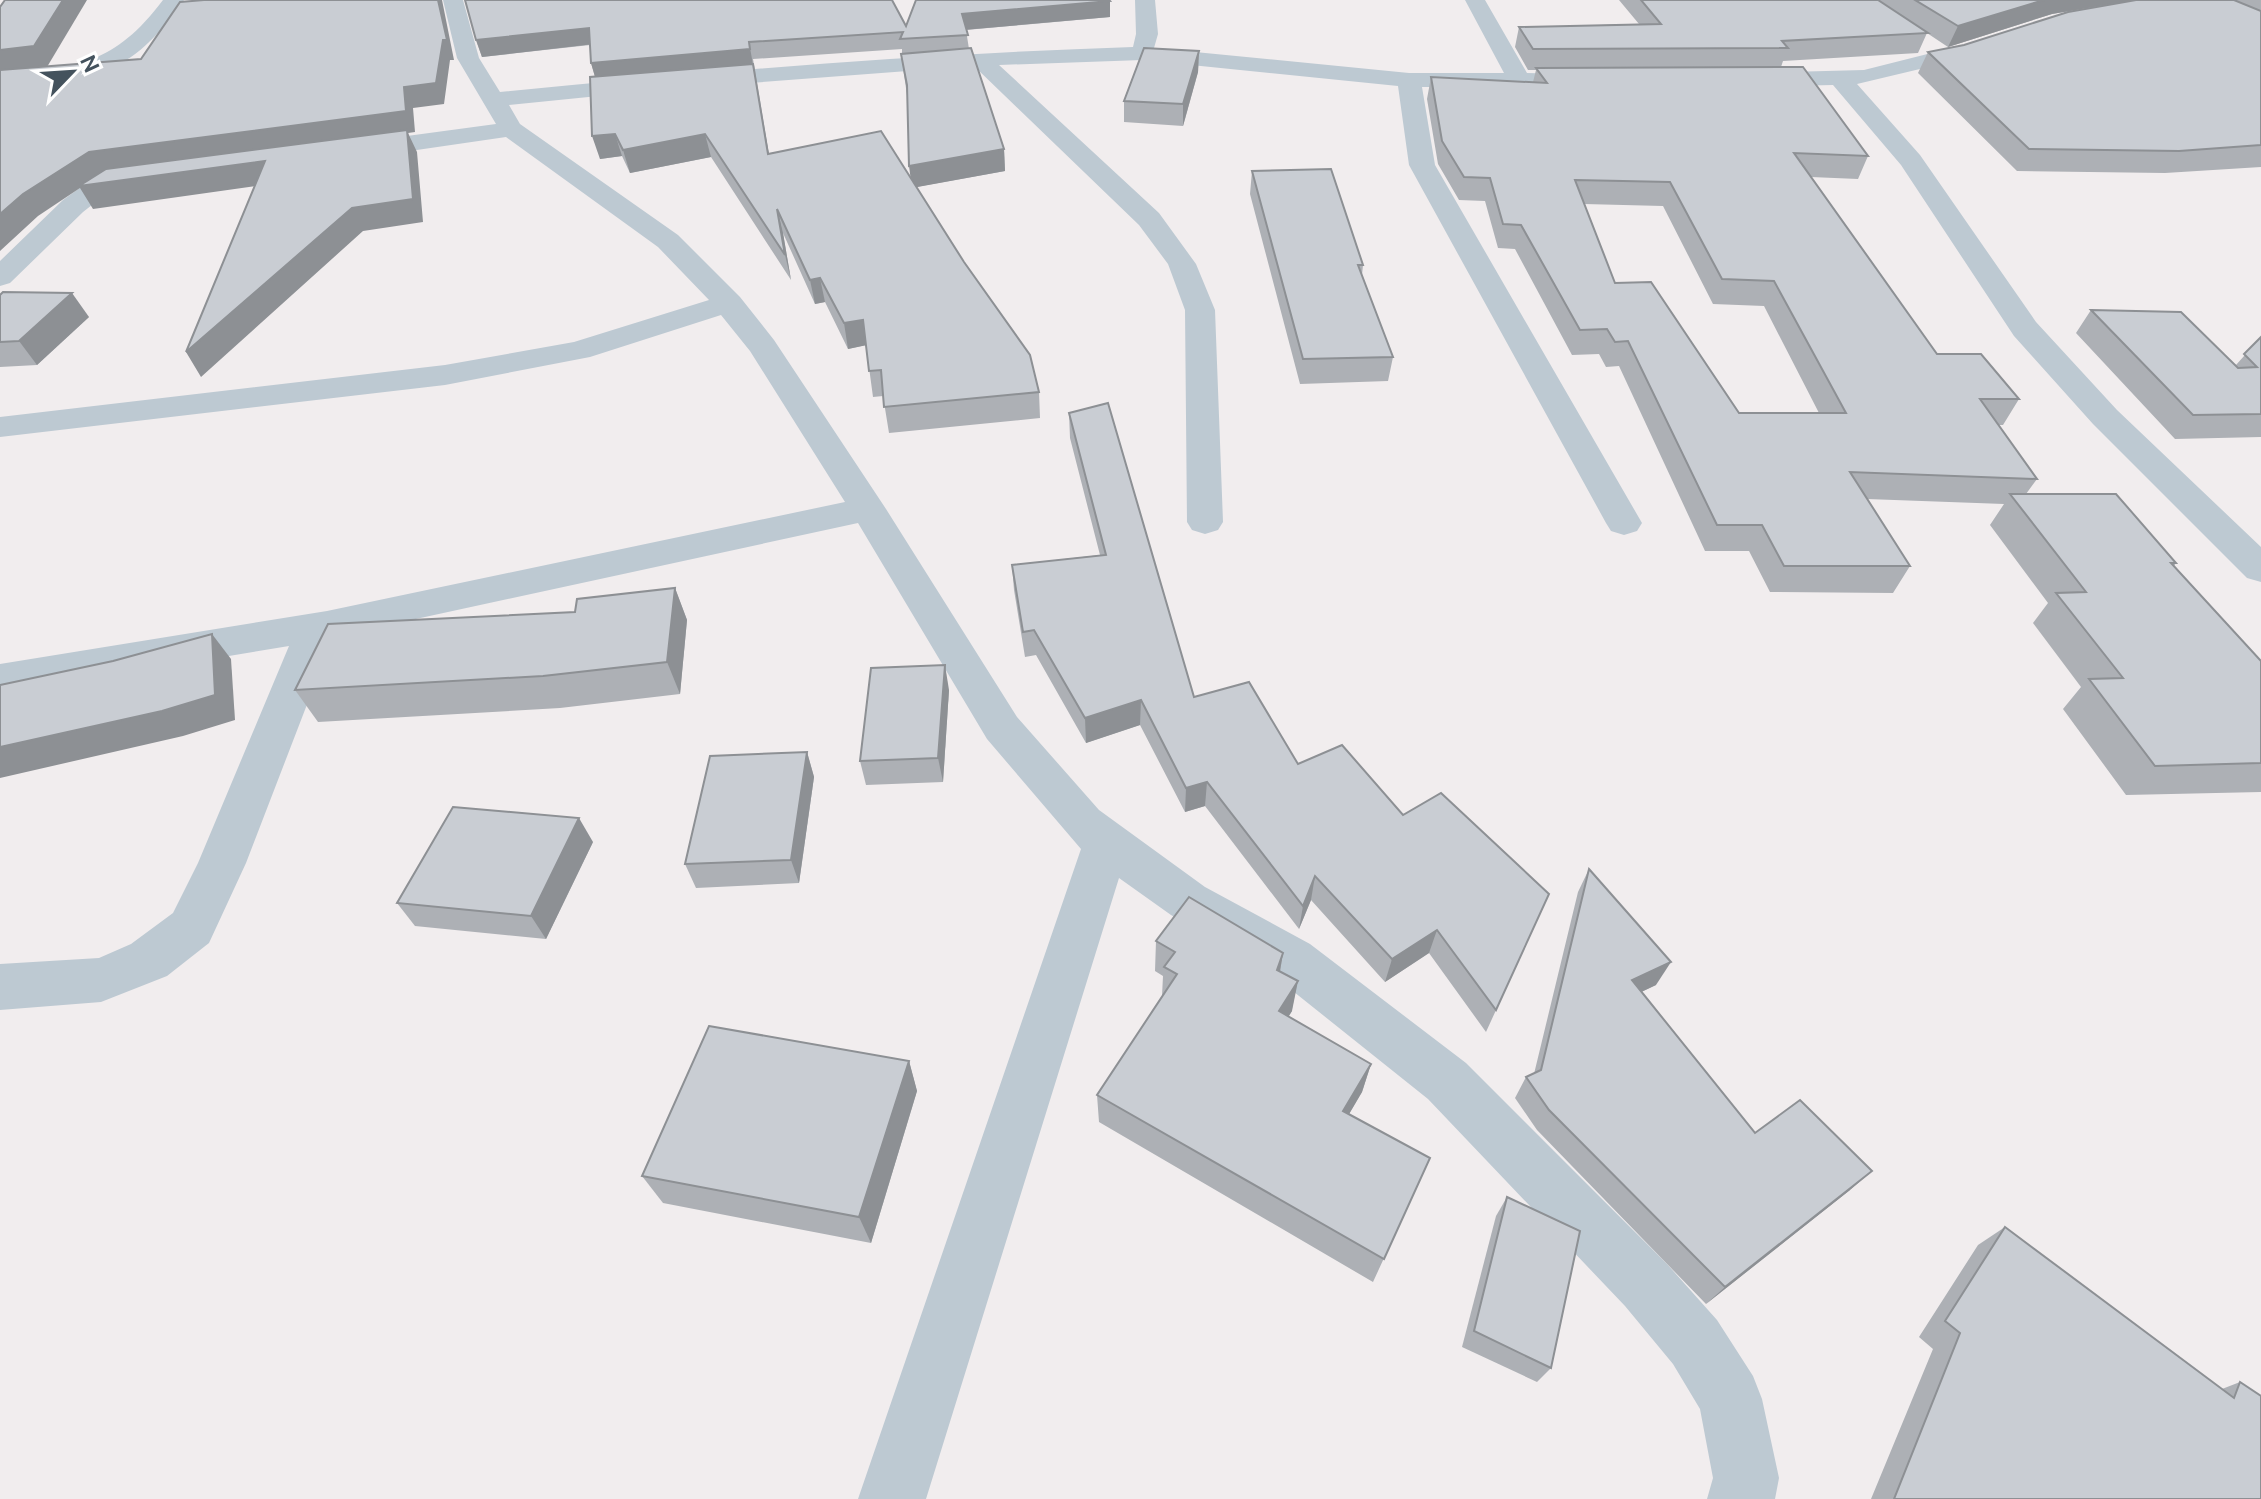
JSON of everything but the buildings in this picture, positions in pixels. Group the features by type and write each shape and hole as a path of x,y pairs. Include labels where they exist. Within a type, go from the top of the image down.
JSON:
{"street":[{"path":"453,0 468,58 501,114 668,241 703,273 729,303 776,366 868,509 1002,728 1083,823 1188,901 1292,960 1447,1081 1635,1274 1695,1342 1730,1399 1746,1478 1741,1499"},
{"path":"1142,53 1147,34 1145,0"},
{"path":"1475,0 1519,80"},
{"path":"0,81 76,76 108,67 125,55 170,7 195,11"},
{"path":"1920,42 1945,58"},
{"path":"1720,79 1840,79 1945,58 1997,42"},
{"path":"332,153 501,114 979,59 1142,53 1409,80 1611,79"},
{"path":"979,59 1149,219 1182,264 1200,310 1205,522"},
{"path":"1840,79 1911,160 2025,329 2105,417 2261,569"},
{"path":"1409,80 1422,165 1624,523"},
{"path":"0,277 73,206 97,188 139,176 169,172"},
{"path":"0,427 445,375 579,350 729,303"},
{"path":"0,679 135,661 317,626 868,509"},
{"path":"0,987 101,980 149,960 191,928 222,863 317,626"},
{"path":"892,1499 1106,843"}]}
